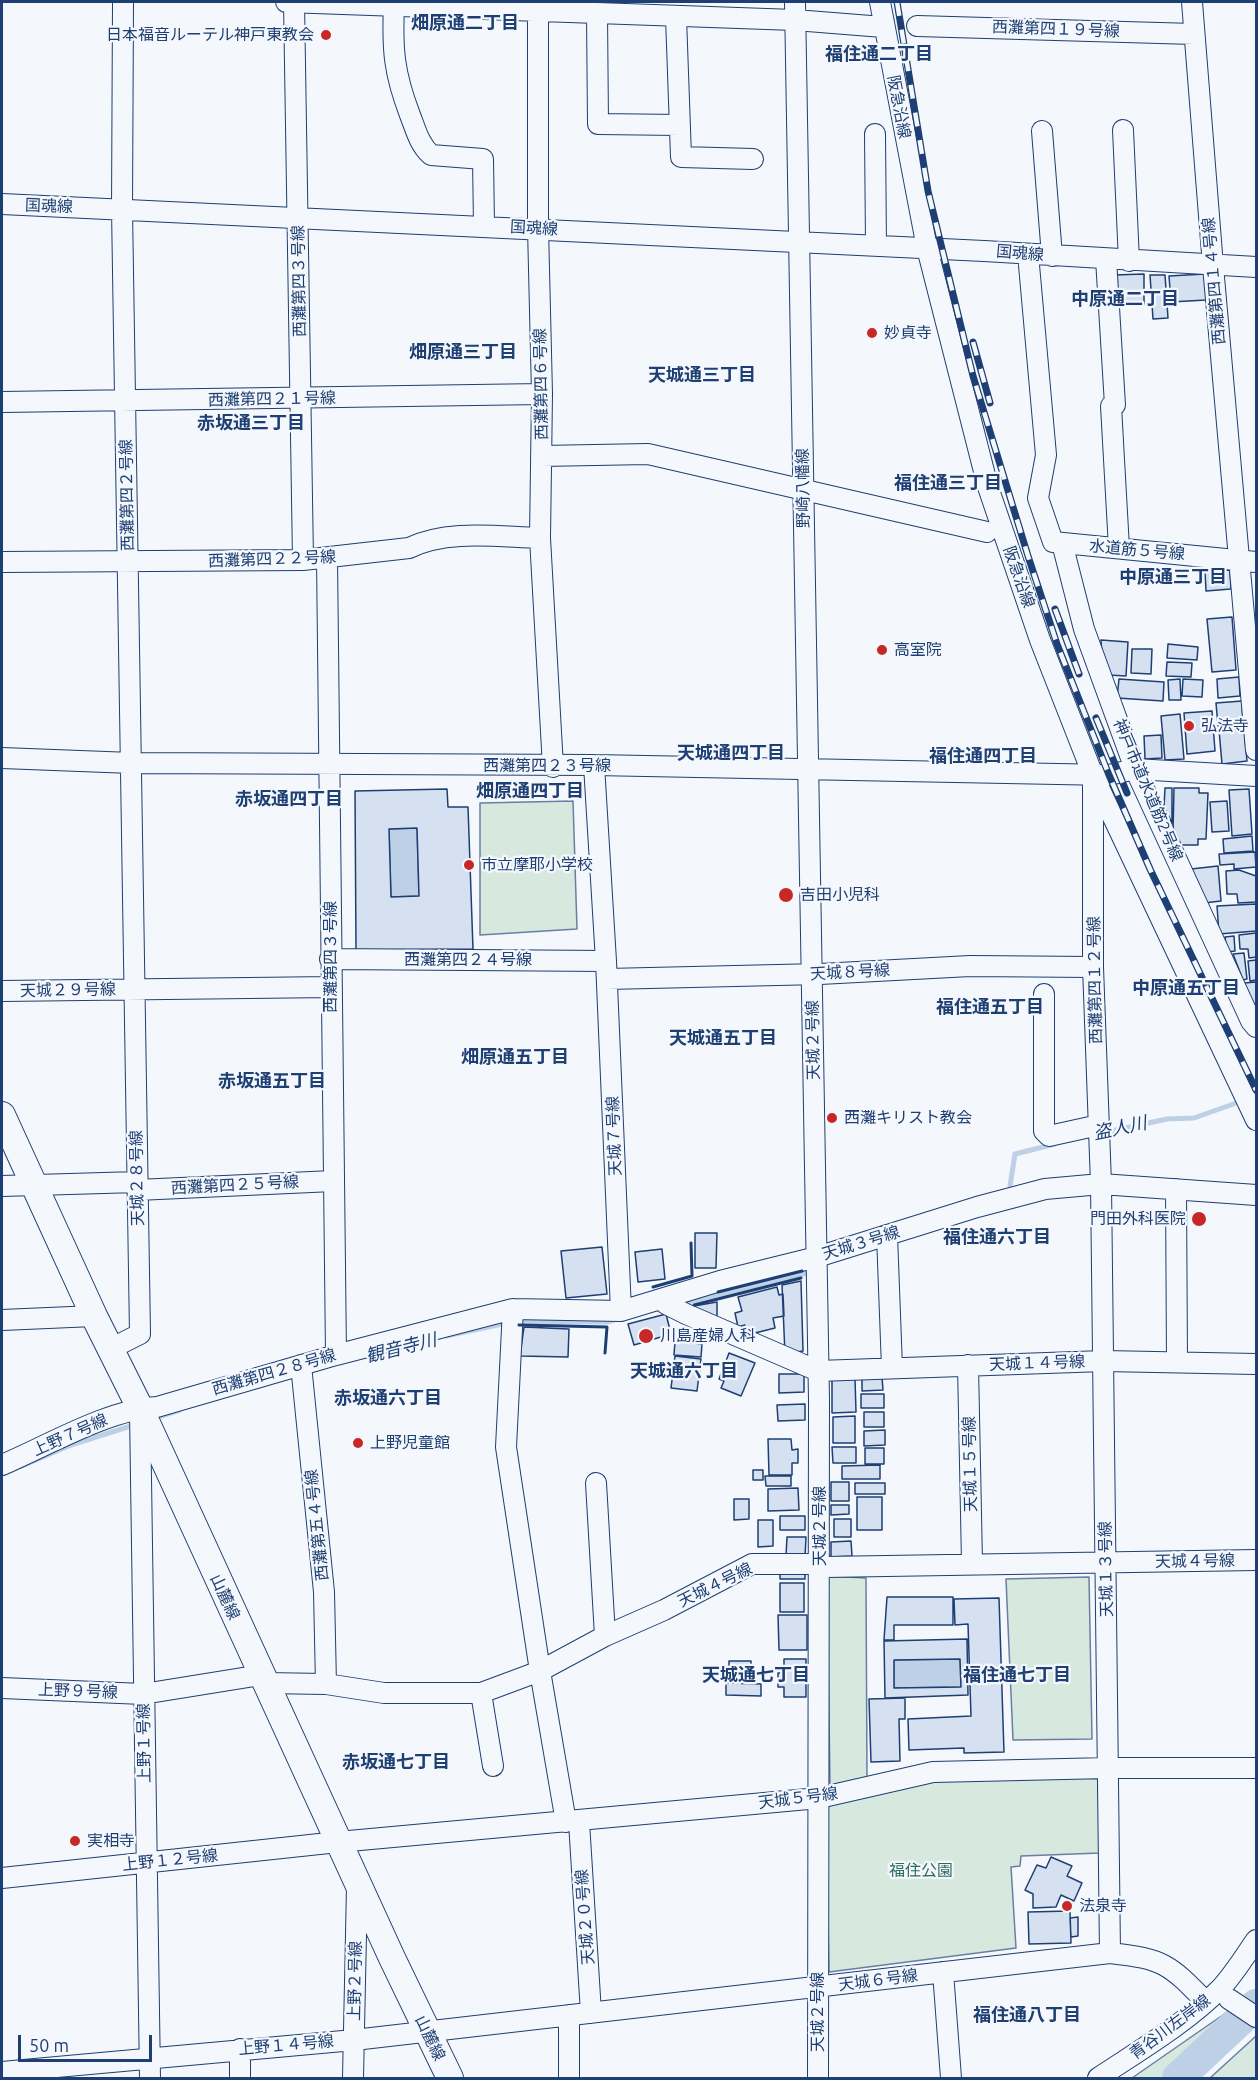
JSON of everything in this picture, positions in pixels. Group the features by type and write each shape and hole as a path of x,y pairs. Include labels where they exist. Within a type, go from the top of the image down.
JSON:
{"main road":[{"name":"山麓線","path":"2,1115 450,2079"}],"street":[{"name":"西灘第四２号線","path":"123,2 124,401 132,763 134,988"},
{"path":"286,2 538,6 597,13 676,17 795,11 883,27"},
{"name":"西灘第四３号線","path":"294,2 303,560"},
{"name":"阪急沿線","path":"880,2 927,248 988,487 1040,640 1093,775 1250,1105"},
{"name":"西灘第四１４号線","path":"1192,2 1213,266 1248,560 1257,750"},
{"path":"394,5 392,44 396,79 422,146 431,156 483,159 484,226"},
{"name":"西灘第四６号線","path":"538,6 538,228 542,394 540,538 553,767"},
{"name":"野崎八幡線","path":"795,11 812,974"},
{"path":"597,13 598,124 680,125"},
{"path":"676,17 681,157 753,159"},
{"name":"西灘第四１９号線","path":"917,27 1194,34"},
{"path":"1123,130 1129,261"},
{"path":"1042,131 1059,256"},
{"path":"875,134 876,246"},
{"name":"国魂線","path":"2,204 538,228 1257,267"},
{"path":"1028,254 1046,455 1038,498 1053,542 1062,543"},
{"path":"1106,260 1119,548"},
{"name":"西灘第四２１号線","path":"2,402 542,394"},
{"path":"542,456 648,454 987,532"},
{"name":"西灘第四２２号線","path":"2,562 303,560 409,548 422,542 468,536 540,538"},
{"name":"水道筋５号線","path":"1062,543 1248,560"},
{"name":"神戸市道水道筋2号線","path":"1062,543 1084,629 1136,769 1251,1021 1257,1027"},
{"name":"西灘第四３号線","path":"327,558 336,1354"},
{"name":"西灘第四２３号線","path":"2,758 132,763 553,767 594,765 1093,775 1119,774 1136,769 1257,776"},
{"path":"594,765 606,970"},
{"name":"西灘第四１２号線","path":"1093,775 1093,967 1101,1184"},
{"name":"西灘第四２４号線","path":"330,958 606,970"},
{"name":"天城８号線","path":"606,970 812,974 970,966 1093,967"},
{"name":"天城７号線","path":"606,970 621,1311"},
{"name":"天城２号線","path":"812,974 820,1567 818,2079"},
{"path":"134,988 331,987"},
{"name":"天城２９号線","path":"2,991 134,988"},
{"name":"天城２８号線","path":"110,1348 140,1334 134,988"},
{"path":"1044,994 1044,1131 1049,1136 1099,1133"},
{"name":"西灘第四２５号線","path":"2,1186 137,1186 333,1180"},
{"name":"天城３号線","path":"621,1311 664,1302 720,1281 817,1257 1046,1189 1101,1184 1257,1195"},
{"name":"天城１３号線","path":"1101,1184 1110,1953"},
{"path":"1176,1189 1177,1362"},
{"path":"887,1235 892,1368"},
{"path":"664,1302 818,1371"},
{"name":"西灘第四２８号線","path":"140,1415 157,1407 302,1372 336,1354 512,1317 621,1311"},
{"path":"2,1320 94,1316"},
{"name":"天城２０号線","path":"512,1317 506,1447 540,1671 573,1822 591,2013"},
{"name":"天城１４号線","path":"818,1371 1104,1361 1257,1364"},
{"name":"天城１５号線","path":"968,1365 972,1563"},
{"name":"西灘第五４号線","path":"302,1372 324,1592 326,1684"},
{"name":"上野７号線","path":"2,1465 111,1416 140,1415"},
{"name":"上野１号線","path":"140,1415 150,2079"},
{"path":"596,1483 605,1636"},
{"name":"天城４号線","path":"263,1679 326,1684 384,1693 481,1693 540,1671 605,1636 664,1610 752,1564 813,1563 820,1567 1257,1560"},
{"name":"上野９号線","path":"2,1688 144,1694 263,1679"},
{"path":"481,1693 493,1766"},
{"name":"天城５号線","path":"338,1842 819,1798 933,1772 1108,1768 1257,1768"},
{"name":"上野１２号線","path":"2,1878 338,1842"},
{"name":"上野２号線","path":"353,2079 358,1884"},
{"name":"青谷川左岸線","path":"1098,2079 1176,2026 1206,2002 1232,1974 1257,1940"},
{"name":"天城６号線","path":"426,2029 591,2013 1110,1953 1146,1957 1173,1968 1206,2002"},
{"path":"943,1972 951,2079"},
{"path":"1233,2001 1257,2017"},
{"path":"569,2015 569,2079"},
{"name":"上野１４号線","path":"2,2072 150,2056 354,2040 426,2029"},
{"path":"240,2049 240,2079"}],"green space":[{"path":"573,801 577,929 480,935 480,803"},
{"path":"827,1576 866,1578 867,1779 830,1787"},
{"path":"1089,1577 1092,1739 1013,1740 1006,1579"},
{"name":"福住公園","path":"941,1776 1098,1778 1100,1853 1021,1856 1020,1866 1011,1867 1016,1948 829,1972 826,1805"},
{"path":"1230,2010 1234,2014 1165,2078 1132,2078"},
{"path":"1256,2036 1256,2078 1210,2078"}],"water":[{"path":"417,828 419,896 391,897 389,829"},
{"path":"960,1659 961,1687 894,1688 894,1660"}],"building":[{"path":"1144,274 1144,304 1114,304 1114,275"},
{"path":"1205,274 1206,300 1171,302 1169,276"},
{"path":"1150,275 1165,275 1168,318 1153,319"},
{"path":"1230,570 1231,589 1206,591 1205,572"},
{"path":"1232,617 1236,670 1212,672 1207,619"},
{"path":"1101,640 1128,642 1126,676 1108,675 1102,656"},
{"path":"1168,644 1198,647 1197,660 1167,658"},
{"path":"1132,649 1152,649 1151,674 1131,673"},
{"path":"1167,662 1192,663 1191,677 1166,676"},
{"path":"1239,677 1240,696 1218,698 1217,679"},
{"path":"1119,679 1164,682 1163,701 1117,698"},
{"path":"1180,679 1181,700 1169,700 1168,680"},
{"path":"1183,679 1203,680 1202,697 1182,696"},
{"path":"1242,701 1243,724 1218,726 1216,703"},
{"path":"1212,711 1215,751 1187,754 1184,713"},
{"path":"1180,714 1184,759 1165,760 1161,716"},
{"path":"1244,728 1247,761 1222,764 1219,730"},
{"path":"1161,735 1162,758 1145,759 1144,736"},
{"path":"1165,788 1172,788 1172,823 1164,806"},
{"path":"1174,788 1199,788 1199,793 1208,793 1206,839 1198,839 1198,845 1179,845 1173,832"},
{"path":"447,789 448,807 468,807 473,949 356,950 355,791","holes":["417,828 419,896 391,897 389,829"]},
{"path":"1249,789 1252,834 1232,836 1229,790"},
{"path":"1227,801 1229,831 1212,832 1210,802"},
{"path":"1252,836 1253,851 1224,853 1223,839"},
{"path":"1255,852 1256,867 1234,869 1234,864 1220,865 1219,854"},
{"path":"1218,866 1221,901 1204,903 1191,869"},
{"path":"1239,870 1256,876 1256,902 1238,903 1237,894 1227,894 1226,871"},
{"path":"1256,904 1256,931 1219,934 1217,906"},
{"path":"1256,933 1256,957 1249,958 1248,949 1240,949 1239,935"},
{"path":"1234,936 1235,951 1227,952 1225,937"},
{"path":"1244,953 1247,979 1243,980 1233,954"},
{"path":"1256,960 1256,980 1250,981 1248,961"},
{"path":"1256,982 1256,1011 1244,983"},
{"path":"695,1233 717,1233 716,1268 695,1268"},
{"path":"602,1247 607,1294 566,1298 561,1251"},
{"path":"662,1249 665,1279 638,1282 635,1252"},
{"path":"801,1281 803,1351 785,1354 782,1285"},
{"path":"777,1287 779,1295 783,1294 784,1316 773,1318 775,1328 747,1335 745,1325 738,1327 735,1313 742,1311 738,1297"},
{"path":"717,1302 717,1318 688,1307"},
{"path":"666,1314 671,1334 634,1345 628,1324"},
{"path":"524,1327 569,1329 568,1357 520,1356"},
{"path":"675,1341 702,1344 701,1357 674,1355"},
{"path":"729,1353 755,1363 741,1396 721,1388 724,1381 719,1379"},
{"path":"675,1356 701,1359 697,1391 671,1388"},
{"path":"779,1374 804,1374 804,1392 779,1393"},
{"path":"862,1377 882,1377 883,1390 862,1391"},
{"path":"832,1379 855,1379 856,1412 832,1413"},
{"path":"861,1394 884,1394 884,1408 861,1408"},
{"path":"805,1404 805,1420 778,1421 777,1405"},
{"path":"864,1412 884,1412 884,1427 864,1427"},
{"path":"855,1416 855,1443 833,1443 833,1417"},
{"path":"885,1430 885,1445 864,1446 864,1431"},
{"path":"768,1439 791,1439 792,1450 798,1449 798,1463 792,1463 792,1475 769,1475"},
{"path":"832,1447 856,1447 856,1463 833,1463"},
{"path":"865,1448 884,1448 884,1464 865,1464"},
{"path":"880,1465 880,1479 842,1479 842,1466"},
{"path":"753,1470 763,1470 763,1480 753,1480"},
{"path":"765,1476 791,1476 791,1486 766,1486"},
{"path":"831,1482 849,1482 849,1501 831,1501"},
{"path":"855,1483 885,1483 885,1494 855,1494"},
{"path":"798,1488 799,1510 768,1511 768,1489"},
{"path":"857,1497 882,1497 882,1530 857,1530"},
{"path":"734,1499 749,1499 749,1519 734,1520"},
{"path":"831,1505 849,1505 849,1514 831,1515"},
{"path":"780,1516 805,1516 805,1530 780,1530"},
{"path":"834,1519 851,1519 851,1537 834,1537"},
{"path":"758,1520 773,1520 773,1546 758,1547"},
{"path":"787,1537 806,1537 805,1557 786,1556"},
{"path":"851,1541 852,1556 831,1557 831,1542"},
{"path":"805,1568 805,1579 780,1579 780,1569"},
{"path":"780,1583 804,1583 804,1612 780,1612"},
{"path":"887,1597 953,1597 953,1625 894,1625 894,1640 884,1640"},
{"path":"999,1598 1004,1752 964,1753 964,1748 909,1750 908,1719 971,1716 968,1624 955,1625 954,1599"},
{"path":"778,1615 807,1615 807,1650 779,1650"},
{"path":"967,1639 968,1695 885,1698 884,1641","holes":["960,1659 961,1687 894,1688 894,1660"]},
{"path":"784,1659 806,1659 806,1697 784,1697 784,1687 778,1687 778,1673 784,1673"},
{"path":"729,1661 751,1661 751,1678 729,1677"},
{"path":"726,1683 761,1684 761,1696 726,1695"},
{"path":"905,1698 905,1719 899,1719 900,1761 871,1762 869,1699"},
{"path":"1051,1857 1072,1866 1067,1876 1082,1883 1074,1901 1061,1895 1056,1907 1033,1908 1033,1894 1025,1890 1037,1865 1046,1868"},
{"path":"1070,1911 1071,1943 1029,1944 1028,1912"},
{"path":"1078,1917 1078,1936 1071,1937 1070,1918"}],"waterway":[{"name":"盗人川","path":"1102,1133 1167,1119 1194,1118 1256,1096"},
{"name":"盗人川","path":"1010,1186 1015,1154 1055,1144"},
{"name":"観音寺川","path":"679,1304 812,1272"},
{"name":"観音寺川","path":"517,1322 607,1322 618,1319"},
{"name":"観音寺川","path":"446,1336 507,1323"},
{"name":"観音寺川","path":"152,1419 180,1410"},
{"name":"観音寺川","path":"22,1466 71,1445 137,1424"},
{"path":"1178,2078 1256,2005"}],"railway":[{"path":"897,2 928,191 973,376 1057,644 1109,775 1150,869 1256,1090"},
{"path":"973,342 990,403"},
{"path":"1055,609 1079,674"},
{"path":"1096,718 1127,793"}],"wall":[{"path":"653,1287 692,1276 691,1243"},
{"path":"718,1292 802,1271"},
{"path":"694,1305 801,1278"},
{"path":"519,1325 607,1327 605,1353"}],"place":[{"name":"日本福音ルーテル神戸東教会","path":"326,35"},
{"name":"妙貞寺","path":"872,333"},
{"name":"高室院","path":"882,650"},
{"name":"弘法寺","path":"1189,726"},
{"name":"市立摩耶小学校","path":"469,865"},
{"name":"吉田小児科","path":"786,895"},
{"name":"西灘キリスト教会","path":"832,1118"},
{"name":"門田外科医院","path":"1199,1219"},
{"name":"川島産婦人科","path":"646,1336"},
{"name":"上野児童館","path":"358,1443"},
{"name":"実相寺","path":"75,1841"},
{"name":"法泉寺","path":"1067,1906"}],"district":[{"name":"畑原通二丁目","path":"465,23"},
{"name":"福住通二丁目","path":"879,54"},
{"name":"中原通二丁目","path":"1125,299"},
{"name":"畑原通三丁目","path":"463,352"},
{"name":"天城通三丁目","path":"702,375"},
{"name":"赤坂通三丁目","path":"251,423"},
{"name":"福住通三丁目","path":"948,483"},
{"name":"中原通三丁目","path":"1173,577"},
{"name":"天城通四丁目","path":"731,753"},
{"name":"福住通四丁目","path":"983,756"},
{"name":"畑原通四丁目","path":"530,791"},
{"name":"赤坂通四丁目","path":"289,799"},
{"name":"中原通五丁目","path":"1186,988"},
{"name":"福住通五丁目","path":"990,1007"},
{"name":"天城通五丁目","path":"723,1038"},
{"name":"畑原通五丁目","path":"515,1057"},
{"name":"赤坂通五丁目","path":"272,1081"},
{"name":"福住通六丁目","path":"997,1237"},
{"name":"天城通六丁目","path":"684,1371"},
{"name":"赤坂通六丁目","path":"388,1398"},
{"name":"天城通七丁目","path":"756,1675"},
{"name":"福住通七丁目","path":"1017,1675"},
{"name":"赤坂通七丁目","path":"396,1762"},
{"name":"福住通八丁目","path":"1027,2015"}]}
